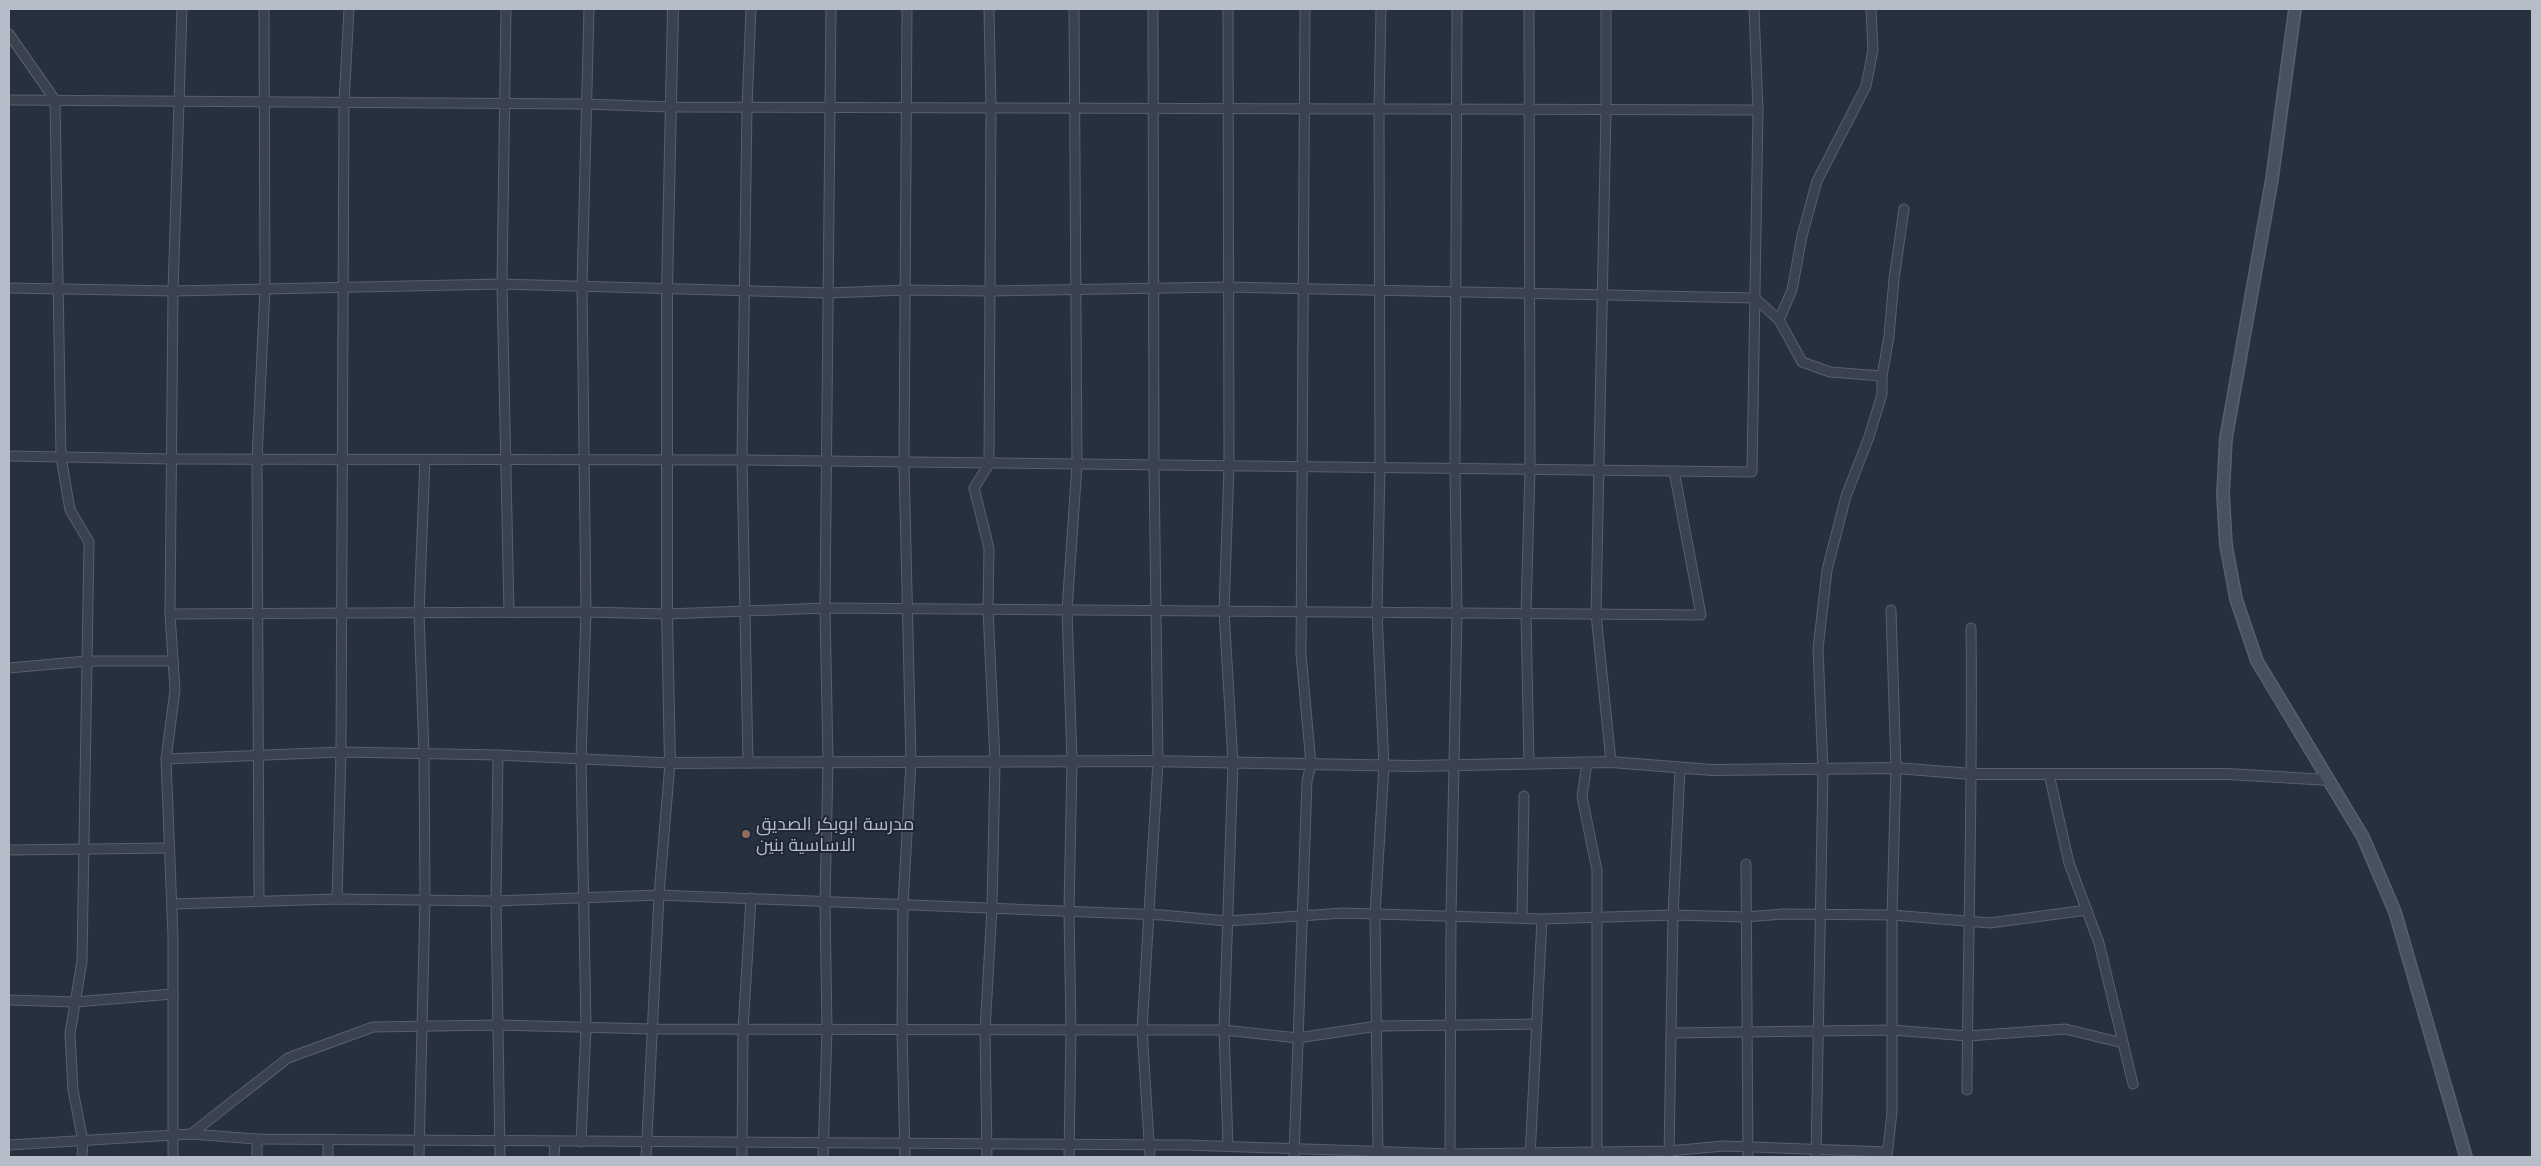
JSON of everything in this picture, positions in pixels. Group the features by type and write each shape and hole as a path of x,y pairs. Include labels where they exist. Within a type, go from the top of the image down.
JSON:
{"main road":[{"path":"2295,9 2272,179 2226,438 2223,494 2226,545 2234,590 2256,661 2363,837 2396,912 2426,1026 2466,1157"}],"street":[{"path":"173,1157 172,904 166,759 175,690 170,614 173,291 182,9"},
{"path":"259,900 257,458 265,289 264,9"},
{"path":"337,898 340,752 344,103 349,9"},
{"path":"506,9 502,284 508,612"},
{"path":"581,1142 586,1027 581,758 586,612 582,286 585,104 589,9"},
{"path":"646,1157 659,895 670,763 667,614 667,290 673,9"},
{"path":"748,763 742,460 747,106 751,9"},
{"path":"823,1157 827,1030 825,902 828,762 825,608 829,293 828,108 831,9"},
{"path":"905,1157 902,1030 903,904 911,762 904,463 907,9"},
{"path":"987,1157 985,1030 992,908 995,762 988,609 989,548 974,488 989,464 991,108 989,9"},
{"path":"1069,1157 1072,1030 1069,911 1072,761 1067,610 1077,465 1074,9"},
{"path":"1150,1157 1142,1030 1158,761 1154,466 1153,9"},
{"path":"1228,9 1228,466 1224,611 1233,763 1224,1030 1228,1146"},
{"path":"1294,1153 1307,781 1311,764 1301,654 1305,9"},
{"path":"1378,1154 1376,914 1384,766 1377,612 1380,468 1379,109 1381,9"},
{"path":"1450,1156 1450,915 1455,766 1457,613 1455,469 1456,9"},
{"path":"1529,9 1530,469 1526,613 1529,764"},
{"path":"1606,9 1603,296 1596,614 1610,762"},
{"path":"9,456 172,459 742,460 1752,472 1758,110 1754,9"},
{"path":"1779,320 1792,290 1802,236 1817,181 1866,86 1873,50 1871,9"},
{"path":"9,34 55,100 61,457 70,510 88,542 82,962 70,1034 73,1090 83,1141 82,1157"},
{"path":"9,100 585,104 670,107 828,108 1758,110"},
{"path":"1816,1153 1823,771 1818,649 1827,570 1846,496 1869,437 1882,394 1882,376 1889,336 1894,279 1904,209"},
{"path":"9,288 173,291 344,289 502,284 829,293 1154,286 1755,298 1779,320 1802,362 1830,372 1882,376"},
{"path":"419,1157 425,900 424,754 419,613 425,459"},
{"path":"170,614 586,612 667,614 825,608 908,608 1701,615 1674,471"},
{"path":"9,1145 191,1134 257,1140 328,1139 743,1144 1150,1144 1228,1146 1294,1153 1450,1156 1669,1154 1724,1146 1816,1153 1887,1155 1892,1112 1892,915 1896,768 1891,610"},
{"path":"1967,1090 1968,922 1972,774 1970,628"},
{"path":"9,668 87,661 173,661"},
{"path":"166,759 340,752 498,755 670,763 1158,761 1455,766 1610,762 1680,768 1823,771 1896,768 1972,774 2228,774 2329,780"},
{"path":"498,755 496,900 500,1157"},
{"path":"1587,763 1582,797 1597,870 1597,1155"},
{"path":"1669,1154 1673,915 1680,768"},
{"path":"2049,774 2069,863 2099,943 2133,1084"},
{"path":"1522,918 1524,796"},
{"path":"9,850 170,848"},
{"path":"1746,864 1748,1157"},
{"path":"172,904 337,898 496,900 659,895 1069,911 1227,921 1376,914 1542,919 1673,915 1746,917 1782,914 1821,916 1892,915 1990,923 2087,910"},
{"path":"742,1157 743,1030 751,898"},
{"path":"1530,1154 1542,919"},
{"path":"9,1000 75,1002 173,994"},
{"path":"191,1134 288,1058 373,1027 498,1025 743,1030 1224,1030 1298,1038 1377,1026 1536,1024"},
{"path":"1671,1033 1892,1030 1968,1036 2065,1029 2123,1043"},
{"path":"328,1139 328,1157"},
{"path":"257,1140 257,1157"},
{"path":"554,1142 554,1157"}],"place":[{"name":"مدرسة ابوبكر الصديق الاساسية بنين","path":"746,834"}]}
